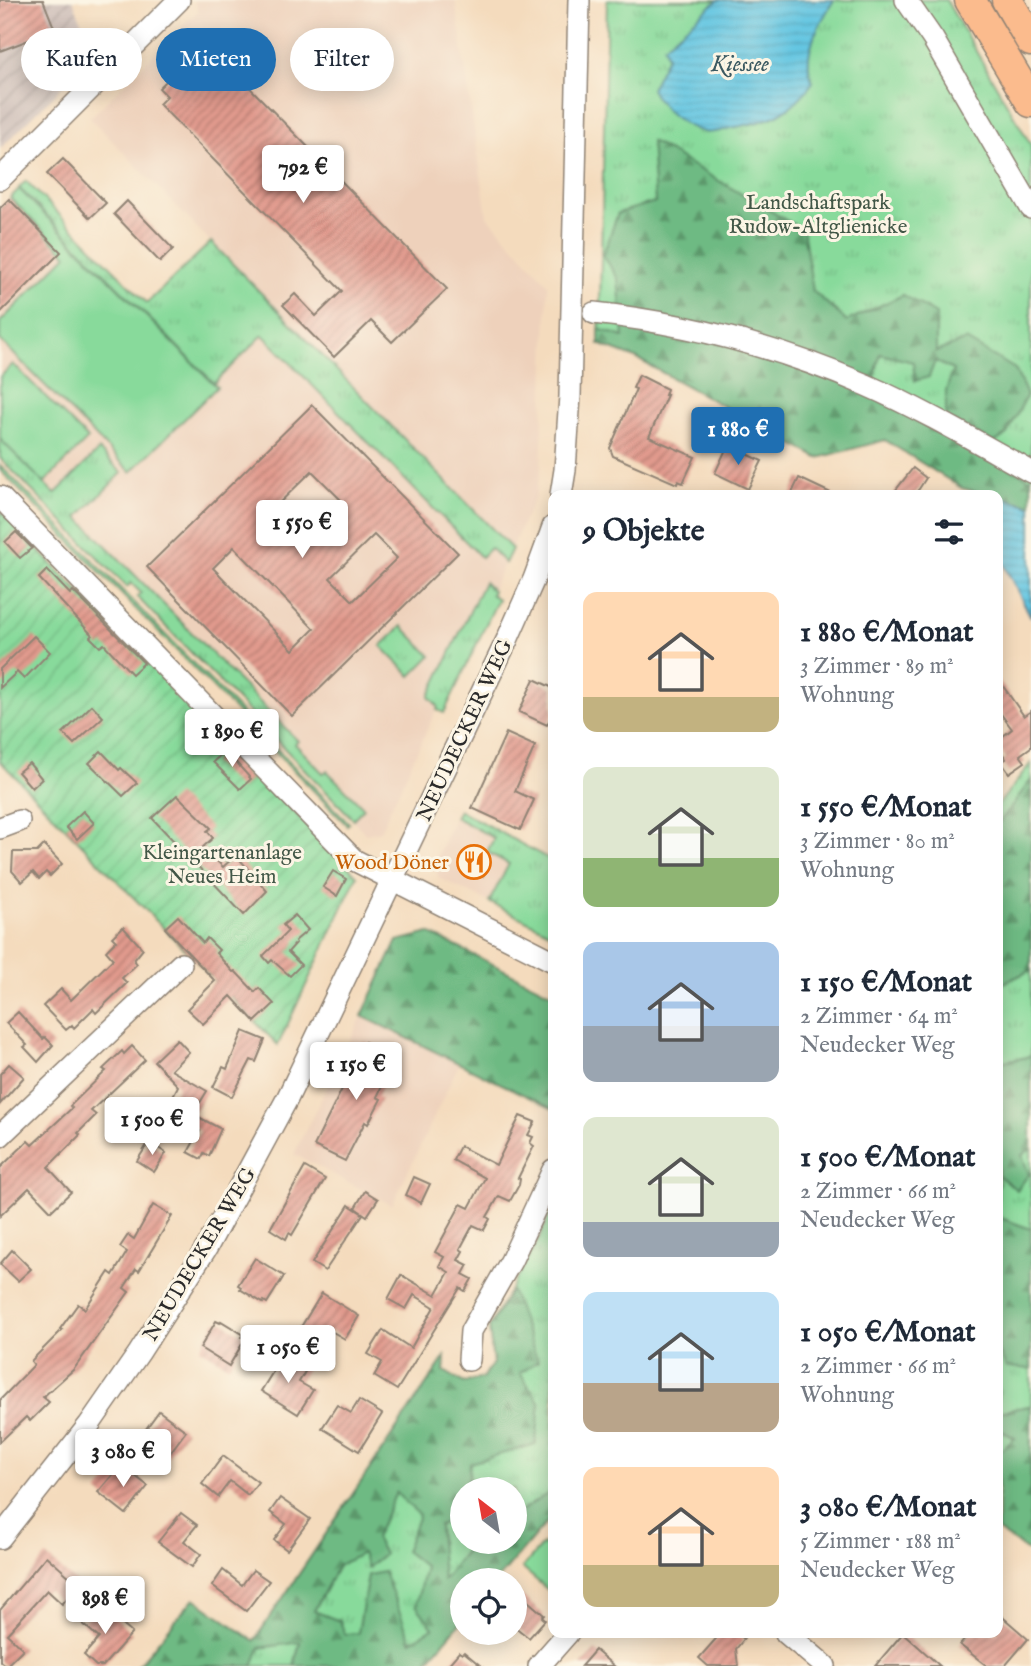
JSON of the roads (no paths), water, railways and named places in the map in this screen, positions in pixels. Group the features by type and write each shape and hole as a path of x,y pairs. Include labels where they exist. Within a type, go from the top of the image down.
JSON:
{"highway":[{"path":"970,0 1031,103"},
{"path":"1007,0 1031,41"}],"street":[{"path":"0,179 178,0"},
{"path":"562,490 569,396 579,0"},
{"path":"906,0 933,39 1031,208"},
{"path":"594,313 655,321 789,355 866,385 1031,472"},
{"path":"0,497 354,860 548,959"},
{"name":"NEUDECKER WEG","path":"0,1538 89,1425 207,1247 287,1100 521,609 548,540"},
{"path":"0,1136 181,964"},
{"path":"469,1360 471,1331 511,1261 548,1181"},
{"path":"539,1666 564,1638"},
{"path":"792,1638 825,1666"}],"water":[{"name":"Kiessee","path":"718,0 834,0 810,51 813,82 796,102 768,119 718,132 707,132 688,126 673,116 651,89 667,57 664,46"},
{"path":"1003,498 1031,506 1031,617 1003,564"}],"place":[{"name":"Wood Döner","path":"474,862"}],"park label":[{"name":"Landschaftspark Rudow-Altglienicke","path":"818,214"},
{"name":"Kleingartenanlage Neues Heim","path":"222,864"}]}
